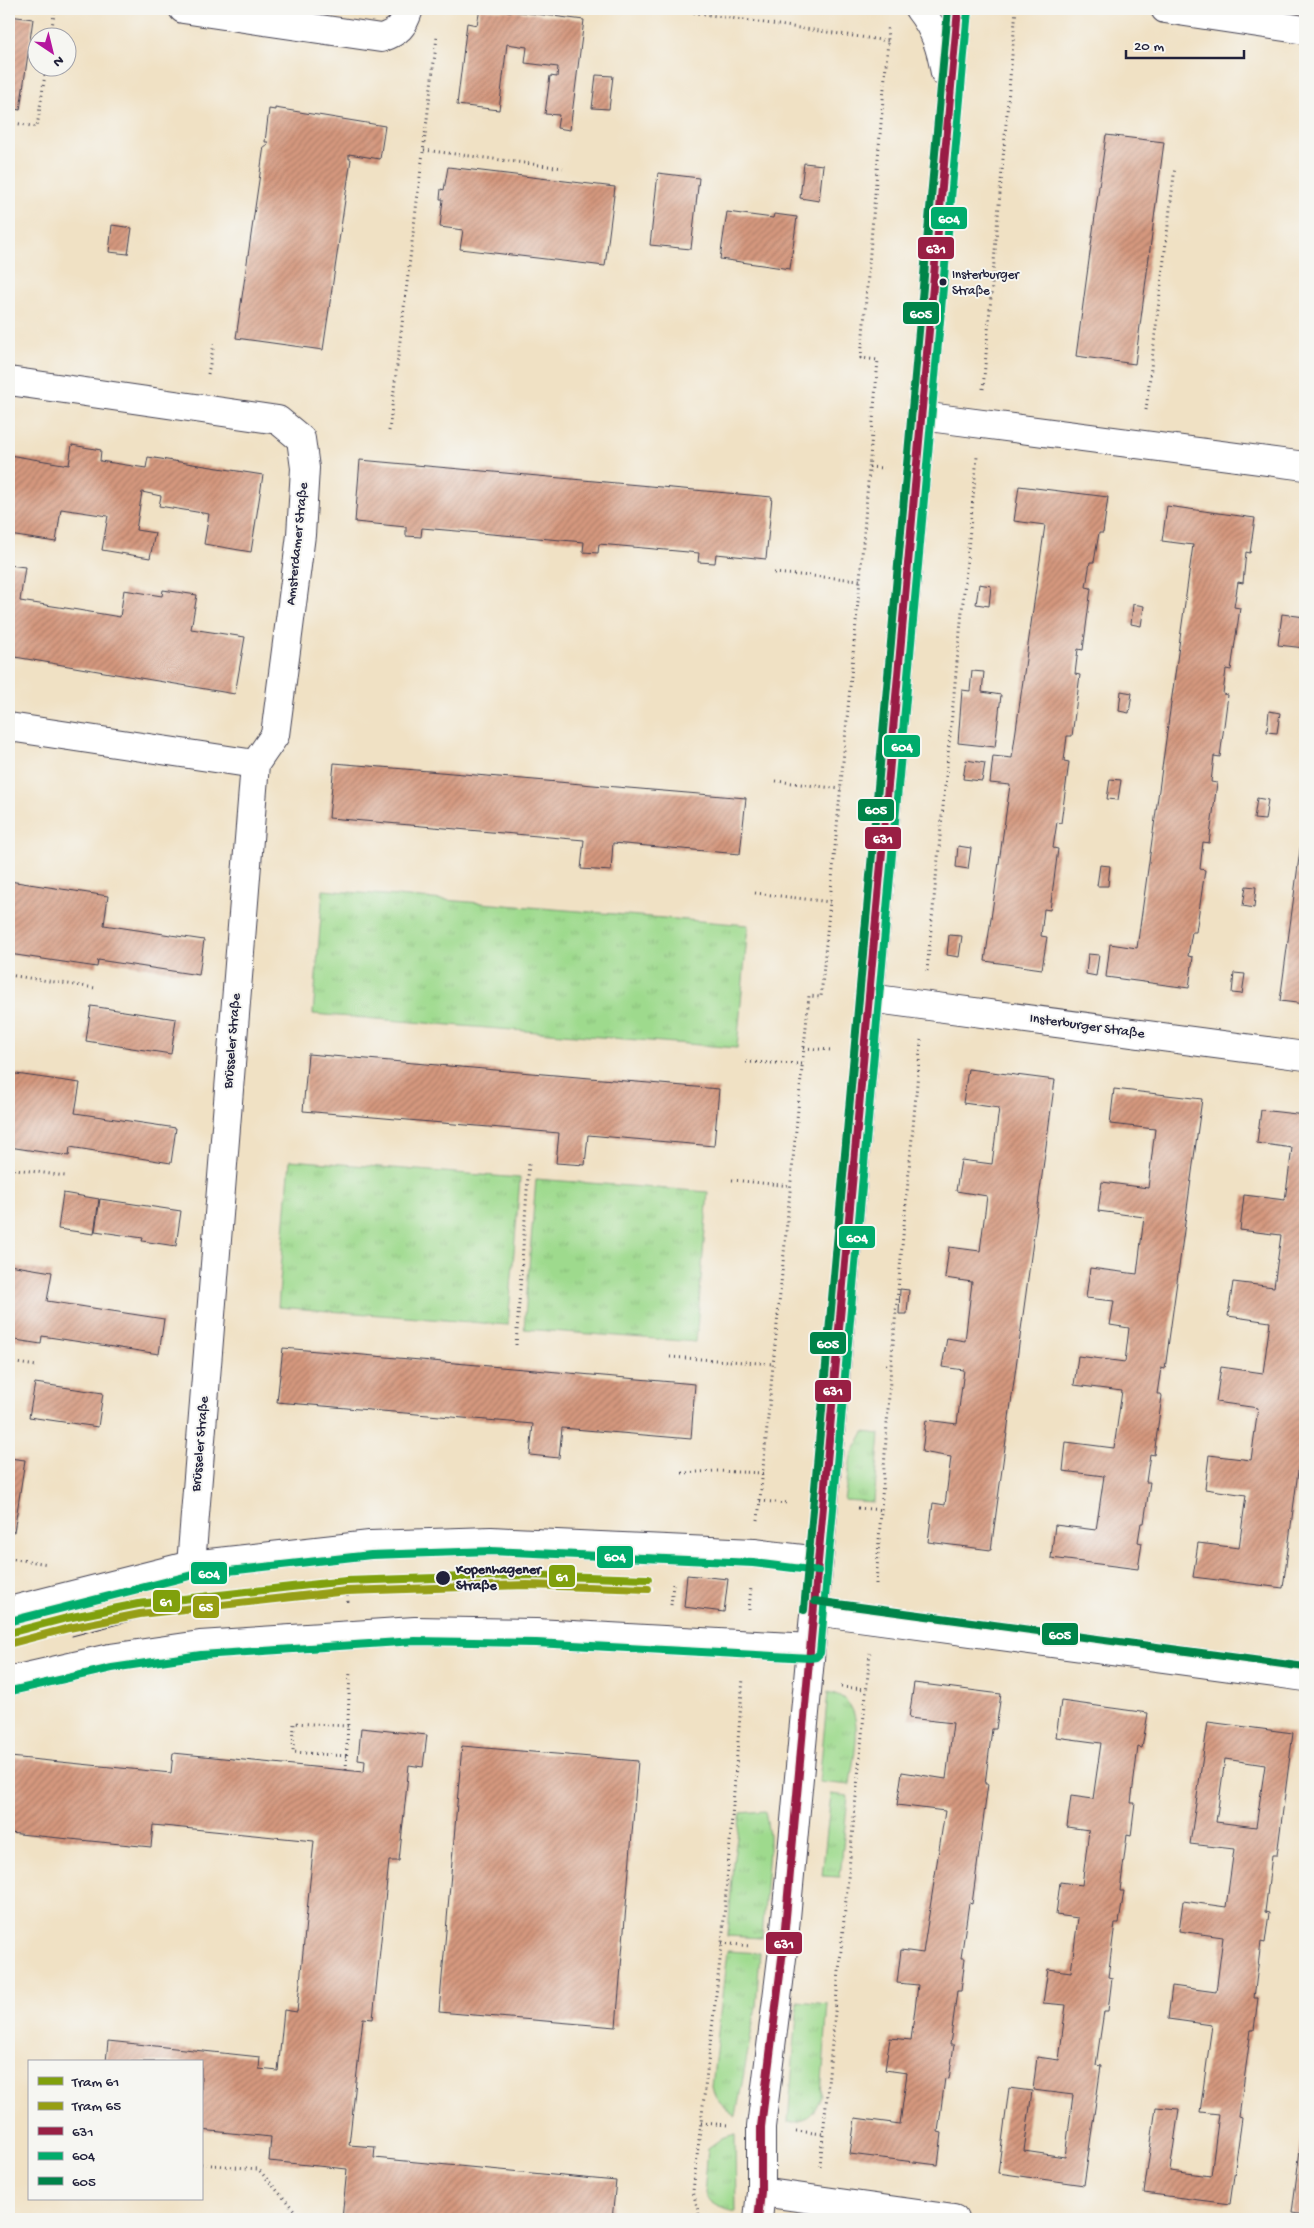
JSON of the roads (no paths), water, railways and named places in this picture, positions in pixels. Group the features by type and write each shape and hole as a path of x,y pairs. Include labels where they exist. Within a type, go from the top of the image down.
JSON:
{"street":[{"path":"183,9 381,38 395,34 404,23 409,9"},
{"path":"919,9 929,22 941,48 950,99"},
{"path":"758,2219 761,2192 761,2127 783,1950 958,9"},
{"path":"1165,9 1305,30"},
{"name":"Amsterdamer Straße","path":"9,381 278,420 301,439 306,468 302,535 275,735 255,764"},
{"path":"921,416 1305,466"},
{"path":"9,727 255,764"},
{"name":"Brüsseler Straße","path":"191,1566 255,764"},
{"name":"Insterburger Straße","path":"869,998 1305,1056"},
{"path":"9,1611 191,1566 370,1545 491,1541 754,1553 819,1561"},
{"path":"814,1610 1305,1677"},
{"path":"9,1681 110,1658 200,1645 416,1631 529,1633 811,1648"},
{"path":"761,2192 954,2219"}],"tram line":[{"name":"61","path":"9,1633 67,1618 138,1604 346,1581 527,1575 648,1579"},
{"name":"65","path":"12,1643 69,1628 140,1614 347,1591 527,1585 648,1589"},
{"path":"72,1636 223,1597 266,1589"}],"place":[{"name":"Insterburger Straße","path":"943,282"},
{"name":"Kopenhagener Straße","path":"443,1578"}]}
